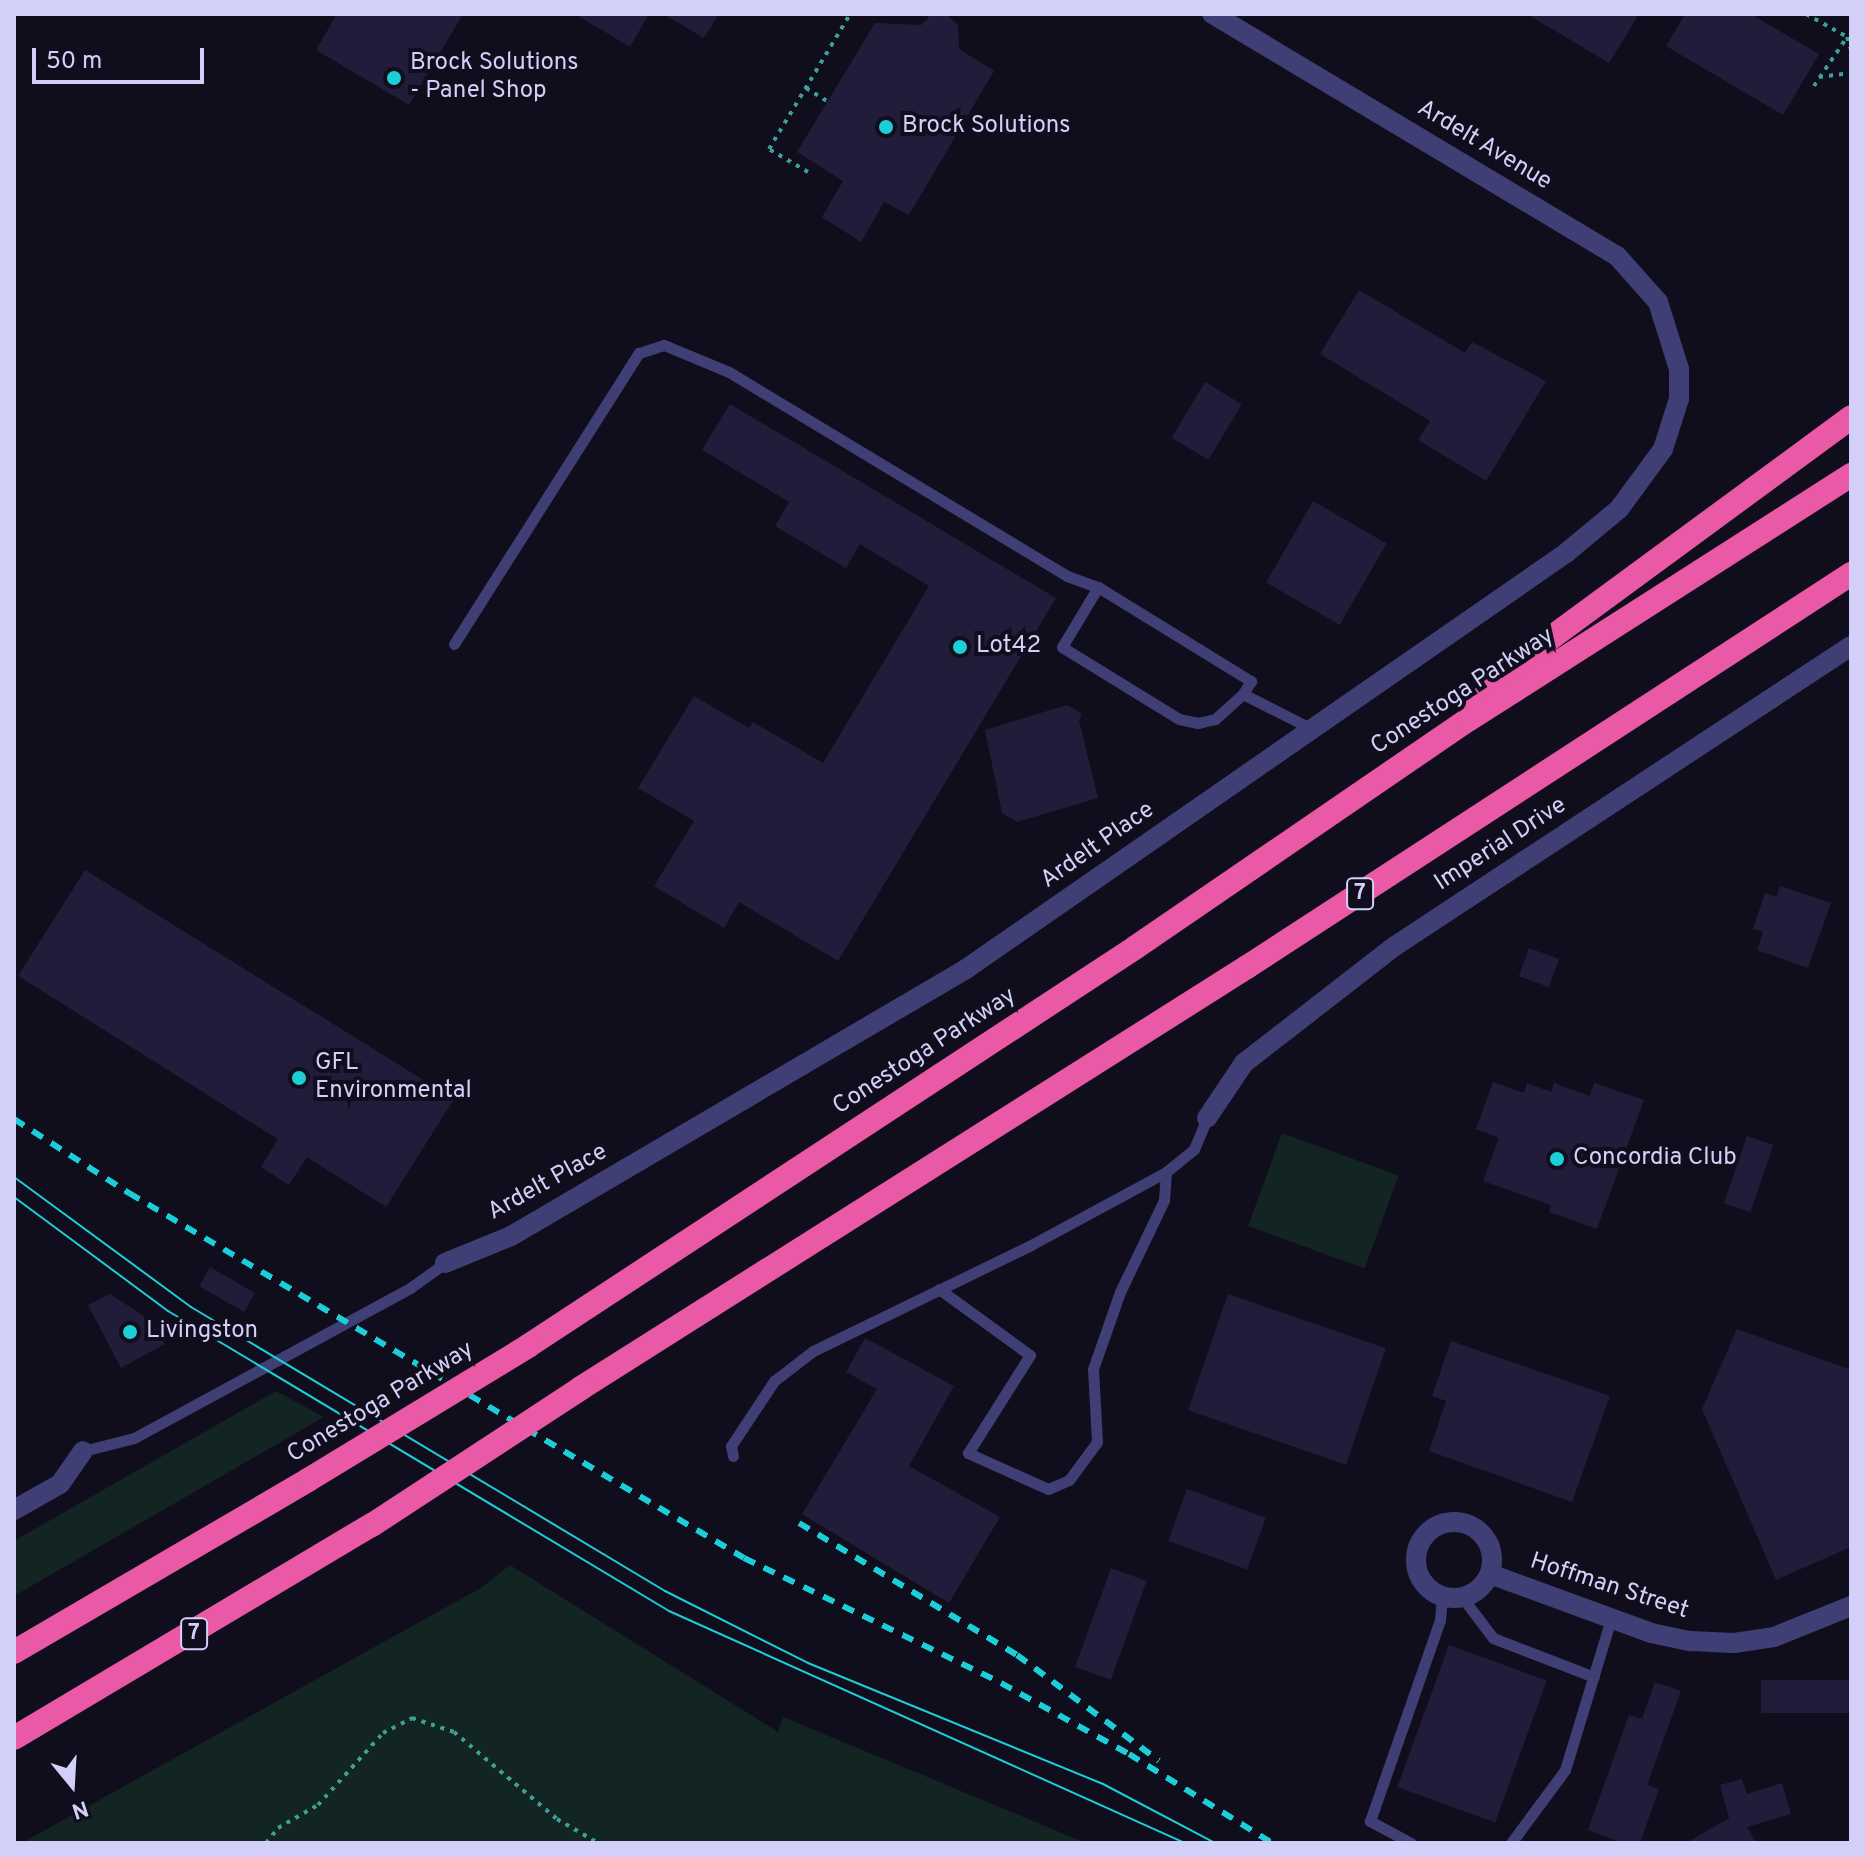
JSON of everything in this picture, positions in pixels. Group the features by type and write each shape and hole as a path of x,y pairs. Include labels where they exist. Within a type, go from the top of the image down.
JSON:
{"highway":[{"path":"1468,720 1499,676 1851,417"},
{"name":"Conestoga Parkway","path":"14,1652 308,1480 528,1346 1136,947 1468,720 1851,475"},
{"name":"7","path":"14,1738 372,1525 581,1388 1247,967 1851,574"}],"street":[{"name":"Ardelt Avenue","path":"1213,14 1617,256 1658,302 1679,369"},
{"name":"Ardelt Place","path":"445,1263 511,1236 966,969 1566,553 1619,509 1663,449 1679,399 1679,369"},
{"name":"Imperial Drive","path":"1207,1118 1244,1063 1395,946 1851,646"},
{"path":"16,1502 60,1484 83,1451"},
{"name":"Hoffman Street","path":"1452,1597 1421,1581 1415,1556 1427,1533 1437,1525 1450,1522 1475,1528 1491,1548 1490,1574 1611,1619 1690,1641 1734,1643 1774,1637 1851,1606"},
{"path":"1452,1597 1474,1593 1490,1574"}],"lane":[{"path":"454,644 639,353 664,345 729,372 1067,576 1098,587 1251,681 1243,694 1215,719 1198,723 1179,719 1062,647 1098,587"},
{"path":"1243,694 1312,729"},
{"path":"733,1456 731,1446 774,1381 813,1351 1166,1172 1194,1149 1207,1118"},
{"path":"939,1289 1030,1355 968,1453 1048,1489 1069,1480 1097,1442 1093,1369 1120,1292 1164,1200 1166,1172"},
{"path":"83,1451 134,1438 410,1288 445,1263"},
{"path":"1411,1843 1370,1821 1440,1620 1452,1597 1493,1638 1594,1677"},
{"path":"1511,1843 1565,1770 1611,1619"}],"path":[{"path":"808,172 769,149 850,14"},
{"path":"1806,14 1849,38"},
{"path":"1849,38 1851,49"},
{"path":"1814,86 1849,38"},
{"path":"1819,77 1851,73"},
{"path":"806,88 828,102"},
{"path":"266,1843 278,1828 318,1805 383,1733 412,1718 454,1732 557,1819 598,1843"}],"green space":[{"path":"1282,1133 1399,1175 1365,1268 1248,1226"},
{"path":"276,1391 324,1417 14,1596 14,1541"},
{"path":"510,1565 778,1732 783,1717 1086,1843 22,1843 481,1588"}],"building":[{"name":"Brock Solutions - Panel Shop","path":"337,14 463,14 409,105 316,50"},
{"path":"575,14 649,14 630,47"},
{"path":"663,14 719,14 704,38"},
{"name":"Brock Solutions","path":"946,14 958,25 959,49 994,71 909,215 884,202 861,242 822,217 843,181 797,152 875,23 921,25 931,16"},
{"path":"1527,14 1639,14 1609,63"},
{"path":"1685,14 1751,14 1819,54 1783,115 1666,46"},
{"path":"1359,290 1465,353 1472,342 1546,381 1486,481 1418,440 1430,421 1320,354"},
{"path":"1205,382 1242,404 1208,460 1172,438"},
{"name":"Lot42","path":"730,404 1056,598 838,961 739,902 724,928 654,886 694,821 638,788 694,696 749,728 753,722 823,763 929,586 860,544 846,568 775,526 789,502 702,450"},
{"path":"1313,501 1387,544 1340,625 1266,582"},
{"path":"1067,705 1082,714 1079,720 1098,798 1017,822 1002,813 985,730"},
{"name":"GFL Environmental","path":"85,870 454,1099 386,1207 307,1157 289,1185 261,1167 278,1139 18,976"},
{"path":"1780,886 1831,903 1808,968 1757,950 1763,932 1753,929 1765,893 1776,897"},
{"path":"1529,948 1559,959 1549,987 1519,976"},
{"name":"Concordia Club","path":"1493,1082 1524,1093 1527,1083 1551,1092 1554,1083 1590,1096 1594,1083 1644,1100 1597,1229 1549,1212 1551,1205 1483,1181 1499,1138 1476,1129"},
{"path":"1747,1136 1773,1145 1750,1212 1724,1203"},
{"path":"210,1267 255,1293 244,1312 199,1286"},
{"name":"Livingston","path":"110,1294 150,1320 165,1344 121,1368 88,1305"},
{"path":"1228,1294 1386,1348 1346,1465 1188,1410"},
{"path":"1737,1329 1851,1370 1851,1547 1776,1580 1702,1409"},
{"path":"865,1338 954,1386 909,1466 1000,1517 949,1603 802,1514 877,1389 846,1372"},
{"path":"1451,1341 1610,1396 1572,1502 1429,1451 1446,1401 1432,1396"},
{"path":"1187,1489 1266,1518 1247,1569 1168,1541"},
{"path":"1111,1568 1147,1581 1111,1680 1075,1667"},
{"path":"1449,1645 1547,1681 1495,1822 1397,1787"},
{"path":"1761,1680 1851,1680 1851,1713 1761,1713"},
{"path":"1655,1682 1681,1691 1647,1785 1659,1789 1640,1843 1624,1843 1588,1830 1629,1715 1642,1719"},
{"path":"1742,1779 1747,1794 1782,1783 1791,1814 1747,1827 1756,1843 1686,1843 1729,1818 1720,1785"}],"tram line":[{"path":"14,1177 191,1307 665,1591 808,1663 1103,1784 1215,1843"},
{"path":"14,1197 168,1311 669,1611 1185,1843"}],"railway":[{"path":"14,1119 129,1193 744,1558 1001,1683 1129,1754 1272,1843"},
{"path":"799,1523 1017,1655 1159,1761"}],"place":[{"name":"Brock Solutions - Panel Shop","path":"394,78"},
{"name":"Brock Solutions","path":"886,127"},
{"name":"Lot42","path":"960,647"},
{"name":"GFL Environmental","path":"299,1078"},
{"name":"Concordia Club","path":"1557,1159"},
{"name":"Livingston","path":"130,1332"}]}
